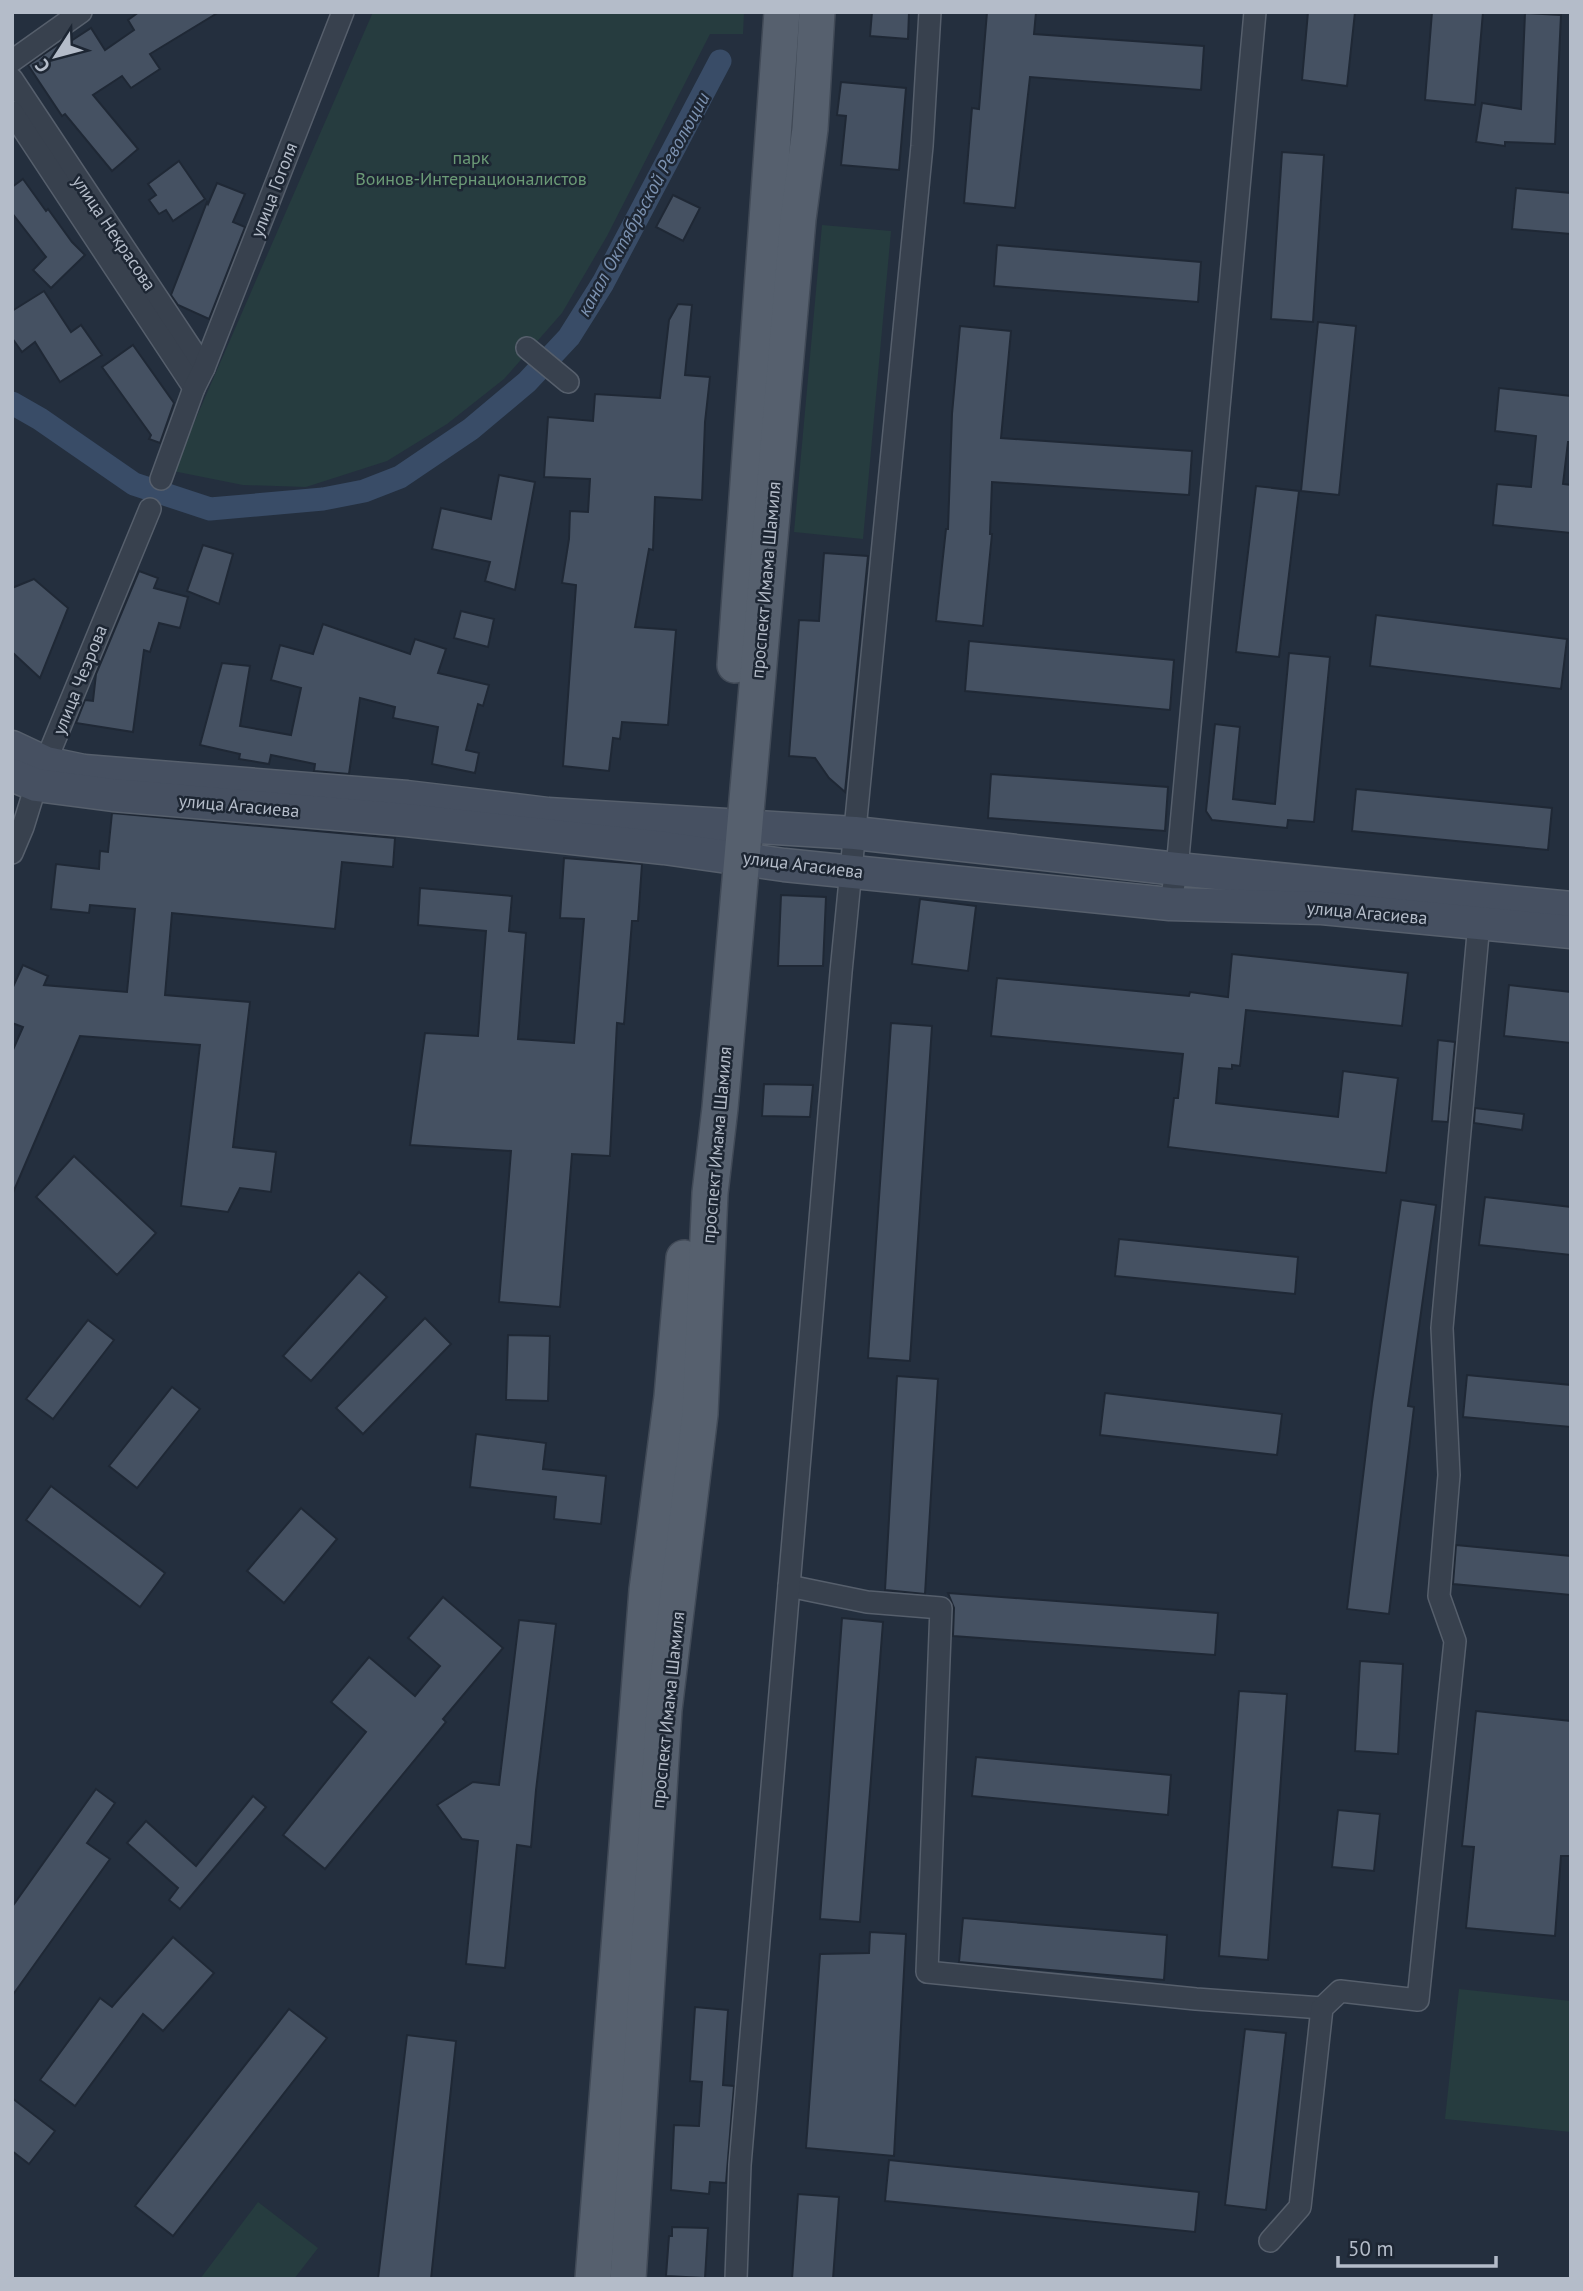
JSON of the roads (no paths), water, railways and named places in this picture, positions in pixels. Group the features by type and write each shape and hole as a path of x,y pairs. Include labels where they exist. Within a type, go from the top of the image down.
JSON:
{"main road":[{"name":"проспект Имама Шамиля","path":"628,2279 664,1710 700,1414 710,1193 720,1108 733,841 782,12"},
{"name":"проспект Имама Шамиля","path":"593,2279 647,1590 672,1397 798,219 810,130 817,12"},
{"name":"улица Агасиева","path":"12,747 31,774 84,771 407,797 733,841 853,872 1170,904 1480,911 1571,908"},
{"name":"улица Агасиева","path":"733,841 855,833 1177,869 1480,911 1571,932"}],"street":[{"path":"12,61 81,12"},
{"name":"улица Гоголя","path":"204,368 344,12"},
{"path":"736,2279 740,2165 841,972 853,872 921,160 930,12"},
{"path":"1170,904 1177,869 1255,12"},
{"name":"улица Некрасова","path":"12,79 204,368"},
{"name":"улица Некрасова","path":"12,112 194,388"},
{"path":"527,348 569,382"},
{"path":"161,479 194,388 204,368"},
{"name":"улица Чеэрова","path":"12,853 31,774 150,509"},
{"path":"1270,2241 1300,2207 1322,2008 1340,1992 1418,2000 1455,1641 1440,1596 1449,1475 1442,1328 1480,911"},
{"path":"789,1586 867,1602 941,1608 927,1972 1196,1999 1322,2008"}],"waterway":[{"name":"канал Октябрьской Революции","path":"12,403 40,419 134,484 210,509 323,499 364,491 400,477 471,429 527,382 569,337 603,283 720,61"}],"park label":[{"name":"парк Воинов-Интернационалистов","path":"471,168"}]}
